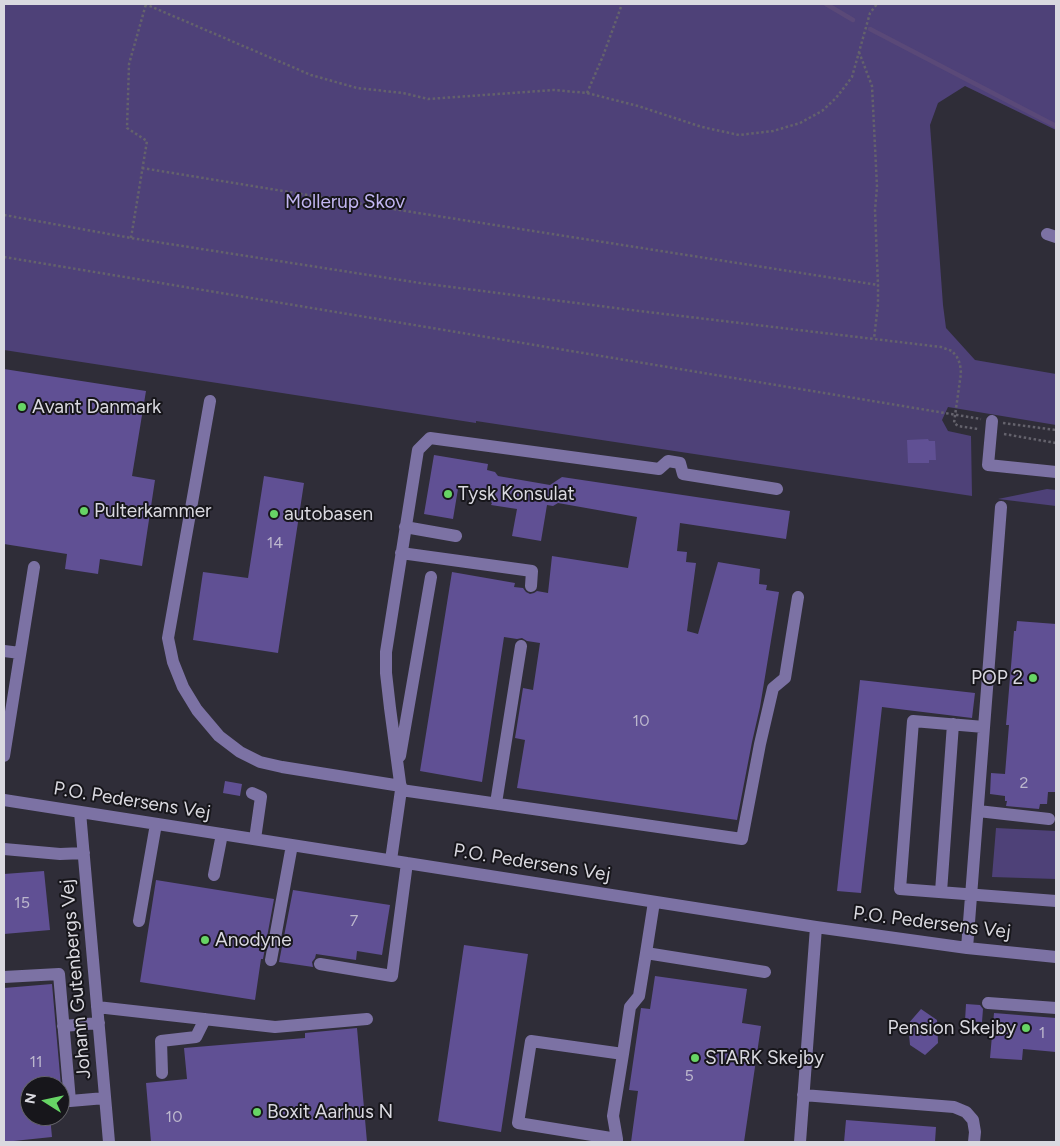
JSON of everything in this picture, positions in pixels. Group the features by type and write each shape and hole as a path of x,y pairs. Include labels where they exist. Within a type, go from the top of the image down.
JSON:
{"street":[{"path":"210,401 168,638 173,662 183,687 197,710 219,736 240,752 260,762 282,768 496,804 742,839 773,688 784,678 798,597"},
{"path":"991,426 988,465 1056,472"},
{"path":"391,860 401,788 386,673 386,652 418,450 430,438 659,469 668,461 680,463 683,474 777,489"},
{"path":"967,948 1001,507"},
{"path":"405,528 456,536"},
{"path":"401,553 532,571 531,586"},
{"path":"4,756 34,567"},
{"path":"398,768 431,577"},
{"path":"496,804 521,646"},
{"path":"4,651 20,653"},
{"path":"984,727 913,721 900,889 1056,901"},
{"path":"941,892 954,724"},
{"path":"252,793 261,797 255,839"},
{"name":"P.O. Pedersens Vej","path":"4,800 816,927 1056,958"},
{"path":"978,811 1049,819"},
{"name":"Johann Gutenbergs Vej","path":"80,812 109,1142"},
{"path":"139,921 156,824"},
{"path":"214,875 222,834"},
{"path":"271,960 292,845"},
{"path":"4,849 60,854 84,853"},
{"path":"320,964 392,976 407,863"},
{"path":"622,1054 531,1041 518,1124 617,1140 613,1116 622,1054 630,1007 639,996 654,902"},
{"path":"800,1142 816,927"},
{"path":"646,953 765,972"},
{"path":"4,977 59,974 70,1100 105,1098"},
{"path":"988,1003 1056,1008"},
{"path":"97,1007 275,1027 368,1019"},
{"path":"162,1073 161,1041 196,1037 205,1019"},
{"path":"64,1026 99,1023"},
{"path":"803,1095 954,1107 966,1112 973,1120 974,1142"}],"path":[{"path":"131,238 147,141 127,128 129,64 146,4 155,6 311,74 357,88 402,93 428,99 554,90 587,93 638,106 702,127 739,135 773,132 800,123 822,111 836,98 852,77 870,13 877,4"},
{"path":"587,93 622,4"},
{"path":"859,51 872,86 877,187 878,285 874,339"},
{"path":"142,168 878,285"},
{"path":"4,215 131,238 420,283 941,347 952,351 957,356 960,364 961,373 954,423 958,426 1056,430"},
{"path":"4,257 955,415 1056,443"}],"green space":[{"name":"Mollerup Skov","path":"4,4 1056,4 1056,130 965,86 938,103 930,125 946,328 975,360 1056,374 1056,425 948,407 942,420 948,431 971,436 972,496 476,421 476,423 4,350"},
{"path":"1047,489 1056,490 1056,506 998,499"},
{"path":"996,828 1056,831 1056,879 992,877"}],"building":[{"path":"4,369 146,391 132,476 155,480 142,566 100,559 98,574 65,569 67,554 4,544"},
{"path":"928,439 929,441 935,441 936,460 929,460 929,463 908,463 907,440"},
{"path":"434,455 488,464 487,470 495,472 498,476 550,485 562,477 790,511 786,539 680,523 677,551 687,552 686,562 696,563 687,631 698,634 718,562 760,569 759,584 767,585 766,590 779,592 760,707 737,820 517,788 525,740 515,738 523,688 533,690 540,643 527,641 522,638 504,637 482,782 420,771 452,572 515,583 514,587 523,588 530,594 537,591 548,593 552,556 628,568 637,517 558,503 553,506 547,505 541,541 512,536 517,509 491,505 492,503 482,493 458,489 453,519 424,514"},
{"path":"264,476 304,483 278,653 193,640 203,572 248,578"},
{"name":"POP 2","path":"1017,621 1056,624 1056,792 1048,792 1047,804 1040,804 1039,809 1006,806 1005,796 990,794 991,773 1005,774 1009,725 1006,725 1014,631 1016,631"},
{"path":"860,680 975,693 972,718 882,707 861,893 837,891"},
{"path":"225,781 242,784 240,796 223,793"},
{"path":"44,871 50,930 4,934 4,874"},
{"name":"Anodyne","path":"156,880 274,899 263,959 261,959 255,1000 140,982"},
{"path":"293,890 390,905 382,955 357,951 356,960 316,954 312,962 313,967 279,962"},
{"path":"464,945 528,954 501,1132 438,1121"},
{"name":"STARK Skejby","path":"655,976 747,989 742,1023 761,1026 744,1142 631,1142 638,1091 629,1090 641,1008 650,1009"},
{"path":"52,984 60,1076 20,1076 20,1126 51,1126 52,1137 4,1142 4,988"},
{"path":"966,1004 980,1005 983,1009 982,1022 965,1021"},
{"path":"921,1009 937,1020 938,1043 925,1055 910,1045 908,1024"},
{"name":"Pension Skejby","path":"994,1013 1056,1018 1056,1052 1023,1049 1022,1060 990,1058"},
{"name":"Boxit Aarhus N","path":"357,1028 367,1142 151,1142 146,1083 187,1079 184,1048 305,1038 305,1033"},
{"path":"846,1120 936,1127 935,1142 844,1142"}],"waterway":[{"path":"826,4 853,20"},
{"path":"870,29 1056,126"}],"place":[{"name":"Avant Danmark","path":"22,407"},
{"name":"Tysk Konsulat","path":"448,494"},
{"name":"Pulterkammer","path":"84,511"},
{"name":"autobasen","path":"274,514"},
{"name":"POP 2","path":"1033,678"},
{"name":"Anodyne","path":"205,940"},
{"name":"Pension Skejby","path":"1026,1028"},
{"name":"STARK Skejby","path":"695,1058"},
{"name":"Boxit Aarhus N","path":"257,1112"}]}
